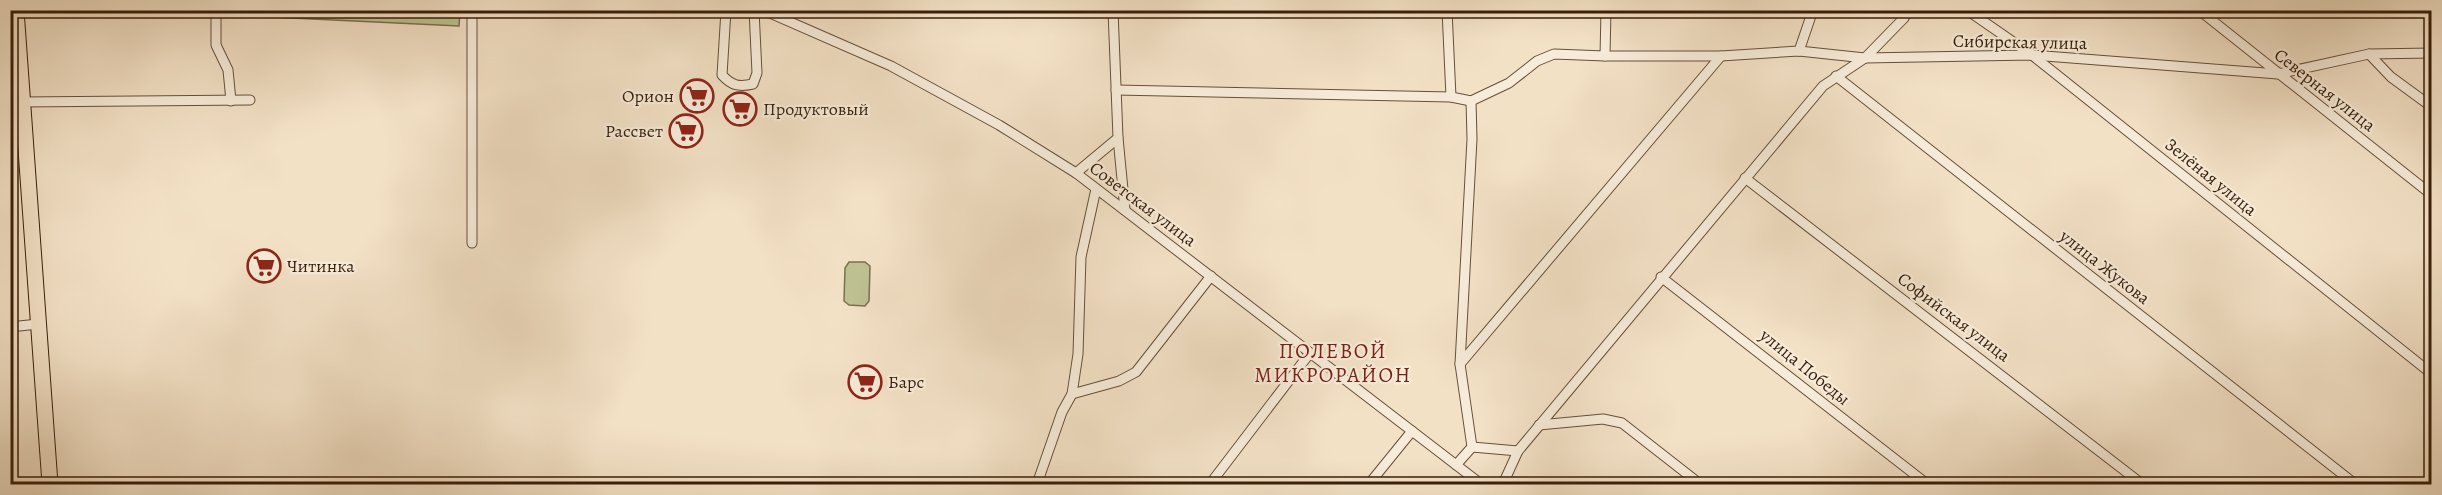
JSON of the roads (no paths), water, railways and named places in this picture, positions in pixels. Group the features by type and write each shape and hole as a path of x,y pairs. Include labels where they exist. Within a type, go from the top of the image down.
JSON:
{"main road":[{"path":"16,10 15,55 21,102 50,484"}],"street":[{"path":"216,10 216,45 228,70 231,101"},
{"path":"472,10 472,243"},
{"path":"726,10 722,75 730,84 740,87 753,84 757,73 754,10"},
{"name":"Советская улица","path":"763,10 891,66 999,125 1076,173 1482,484"},
{"path":"1113,10 1118,138 1125,210"},
{"path":"1447,10 1451,98"},
{"path":"1605,56 1606,10"},
{"path":"1799,51 1813,10"},
{"path":"1503,484 1518,451 1744,178 1823,86 1865,58 1904,18 1908,10"},
{"name":"Зелёная улица","path":"1967,10 2032,55 2432,374"},
{"name":"Северная улица","path":"2199,10 2432,195"},
{"name":"Сибирская улица","path":"1471,101 1509,83 1537,61 1554,54 1721,56 1799,51 1865,58 2032,55 2278,74 2369,54 2432,53"},
{"path":"2369,54 2391,77 2432,107"},
{"path":"1460,364 1721,56"},
{"name":"улица Жукова","path":"1836,76 2355,484"},
{"path":"1116,90 1451,98 1471,101 1472,140 1460,364 1472,447 1456,465"},
{"path":"21,102 250,100"},
{"path":"1076,173 1118,138"},
{"name":"Софийская улица","path":"1744,178 2142,484"},
{"path":"1037,484 1062,412 1072,394 1078,354 1081,256 1096,189"},
{"path":"1072,394 1119,381 1136,372 1211,276"},
{"name":"улица Победы","path":"1661,277 1927,484"},
{"path":"10,327 38,324"},
{"path":"1210,484 1310,353"},
{"path":"1539,425 1603,419 1622,423 1700,484"},
{"path":"1369,484 1412,431"},
{"path":"1472,447 1518,451"},
{"path":"1464,484 1471,476"}],"place":[{"name":"Орион","path":"697,96"},
{"name":"Продуктовый","path":"740,109"},
{"name":"Рассвет","path":"686,131"},
{"name":"Читинка","path":"264,266"},
{"name":"Барс","path":"865,382"}],"district":[{"name":"ПОЛЕВОЙ МИКРОРАЙОН","path":"1333,363"}]}
